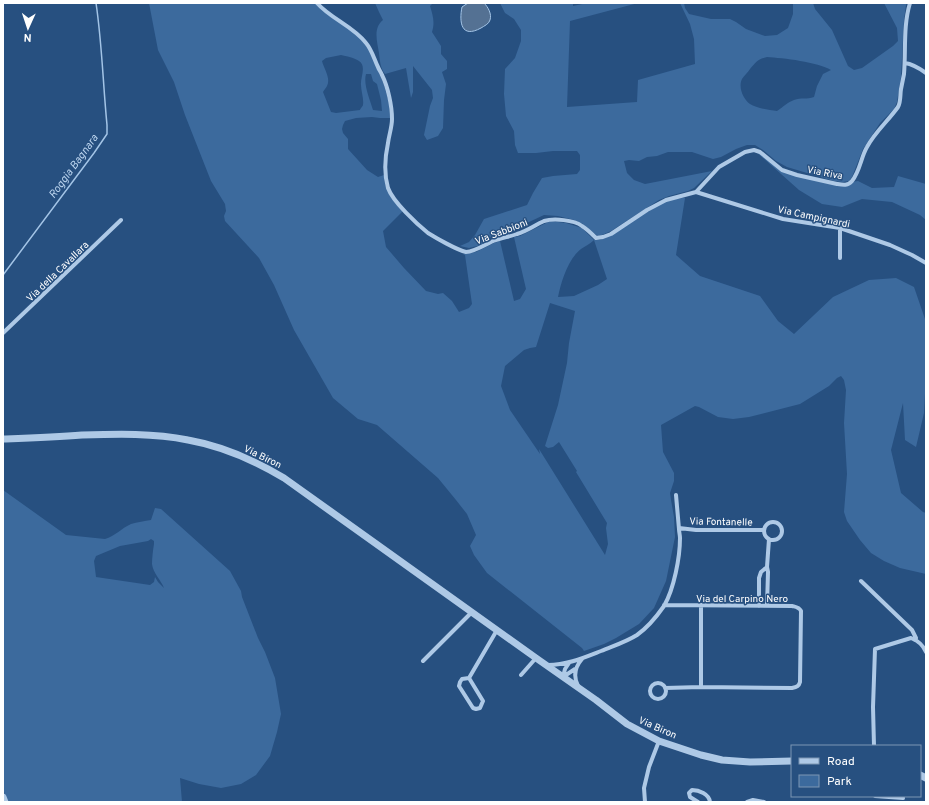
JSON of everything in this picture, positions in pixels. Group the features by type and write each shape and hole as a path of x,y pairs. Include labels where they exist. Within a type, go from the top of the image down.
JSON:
{"street":[{"name":"Via Sabbioni","path":"317,3 367,43 378,69 382,74 391,113 391,126 386,153 386,167 388,184 392,196 410,216 428,232 457,248 466,252 471,251 550,219 578,224 583,226 596,238 603,237 611,234 647,210 666,200 696,192"},
{"name":"Via Riva","path":"696,192 719,167 745,152 754,150 760,152 782,170 837,184 844,185 850,182 855,176 867,146 900,103 904,75 906,29 910,3"},
{"path":"904,63 920,68 926,73"},
{"name":"Via Campignardi","path":"696,192 783,219 840,228 890,245 926,263"},
{"name":"Via della Cavallara","path":"3,333 121,220"},
{"path":"840,228 840,258"},
{"name":"Via Biron","path":"3,439 126,434 151,435 189,440 232,452 284,478 596,700 627,724 659,741 701,755 722,760 750,762 791,761"},
{"path":"547,665 569,663 619,644 638,634 655,618 664,605 672,586 677,565 680,536 676,495"},
{"path":"772,522 778,524 782,528 780,537 775,540 769,539 765,535 764,530 767,524 772,522"},
{"name":"Via Fontanelle","path":"679,528 696,530 764,530"},
{"path":"767,606 768,572 766,567 769,539"},
{"path":"759,606 759,578 761,572 766,567"},
{"path":"861,580 912,630 916,638 915,640"},
{"name":"Via del Carpino Nero","path":"664,605 792,606 797,607 801,612 800,682 796,687 665,688"},
{"path":"701,605 701,687"},
{"path":"423,661 472,612"},
{"path":"469,678 483,701 480,708 473,708 459,686 462,680 469,678 497,630"},
{"path":"874,745 875,649 911,638 924,646 926,652"},
{"path":"521,675 536,658"},
{"path":"563,677 575,669 582,659"},
{"path":"563,677 565,669 569,663"},
{"path":"575,669 576,682 580,690"},
{"path":"645,802 644,788 649,766 659,741"},
{"path":"698,802 690,797 689,793 692,790 697,790 706,795 710,799 710,802"},
{"path":"3,797 5,802"},
{"path":"889,797 903,798"},
{"path":"747,802 753,800 764,802"}],"green space":[{"path":"149,3 315,3 358,36 371,52 384,85 389,103 390,118 356,118 345,121 342,129 343,133 348,139 348,149 367,170 378,177 384,175 386,186 390,195 403,211 383,231 386,247 426,291 438,294 443,293 452,301 459,312 469,308 472,304 465,255 463,254 476,252 500,241 514,301 520,299 526,289 514,237 520,236 550,221 566,223 582,228 594,240 600,240 668,200 682,198 685,198 676,255 700,276 760,296 778,321 794,334 833,297 869,280 896,278 914,287 926,322 924,413 916,447 905,440 903,403 891,450 901,493 926,513 926,574 900,568 871,553 847,521 844,512 847,474 844,423 846,390 844,380 841,376 829,386 800,404 749,417 733,419 718,417 695,406 661,425 663,452 674,473 674,481 670,493 674,517 675,537 666,581 654,608 639,624 604,644 584,651 487,573 474,555 470,546 476,535 467,514 438,478 377,425 358,419 333,398 294,330 274,285 259,258 225,221 225,204 211,181 185,115 174,82 158,50","holes":["341,55 355,59 363,66 361,82 363,105 360,110 336,113 331,112 323,92 328,83 328,77 322,61 326,58","366,74 371,74 373,81 377,84 382,111 373,110 367,92 365,78","594,240 607,279 598,285 574,296 558,297 563,278 572,259 576,253","550,303 575,311 567,363 558,405 545,446 548,448 553,447 559,442 607,523 606,528 608,544 605,555 539,449 540,454 510,410 501,386 505,366 524,350 536,347"]},
{"path":"375,3 433,3 430,6 433,19 432,32 441,46 441,54 447,61 447,69 442,72 446,84 443,128 438,136 427,140 424,135 433,98 432,90 413,66 413,92 411,98 406,68 385,74 382,69 376,35 378,27 383,20"},
{"path":"500,3 573,3 573,6 587,3 638,3 570,21 567,107 637,102 638,80 695,64 694,39 690,24 680,3 684,3 689,14 711,19 730,19 746,29 765,36 777,35 788,28 793,14 793,3 813,3 815,9 832,30 848,66 854,70 862,68 898,41 897,28 884,3 907,3 904,20 901,77 897,102 894,109 880,123 863,149 849,181 834,181 787,167 776,161 755,145 747,145 713,159 692,152 668,152 657,156 647,157 639,161 624,161 627,173 634,180 645,184 712,171 694,188 659,200 611,231 602,235 598,236 583,224 574,220 558,216 544,215 514,229 492,236 481,245 469,248 460,246 469,242 475,235 484,219 527,205 542,178 577,174 580,170 580,155 577,151 518,153 515,145 514,131 506,116 504,94 505,69 515,58 521,41 521,30 514,19 505,13","holes":["767,57 791,59 818,65 831,70 823,74 817,86 814,97 794,100 777,111 763,109 747,102 742,93 741,82 754,64"]},
{"path":"754,150 760,152 782,170 837,184 858,181 872,188 894,187 898,176 926,184 926,220 920,215 892,202 862,199 842,207 822,204 799,190"},
{"path":"3,490 66,535 105,539 131,524 151,520 155,508 161,509 230,571 241,591 258,638 275,678 281,714 270,756 256,775 241,784 221,788 199,784 180,778 182,802 9,802 3,790","holes":["151,539 154,541 152,564 155,573 164,588 155,577 154,582 150,585 96,577 94,561 96,556 120,546 148,541"]}],"shaded area":[{"path":"468,3 484,3 490,13 489,23 474,31 465,30 461,23 461,13 462,7"}],"waterway":[{"name":"Roggia Bagnara","path":"3,275 107,134 101,48 96,3"}]}
